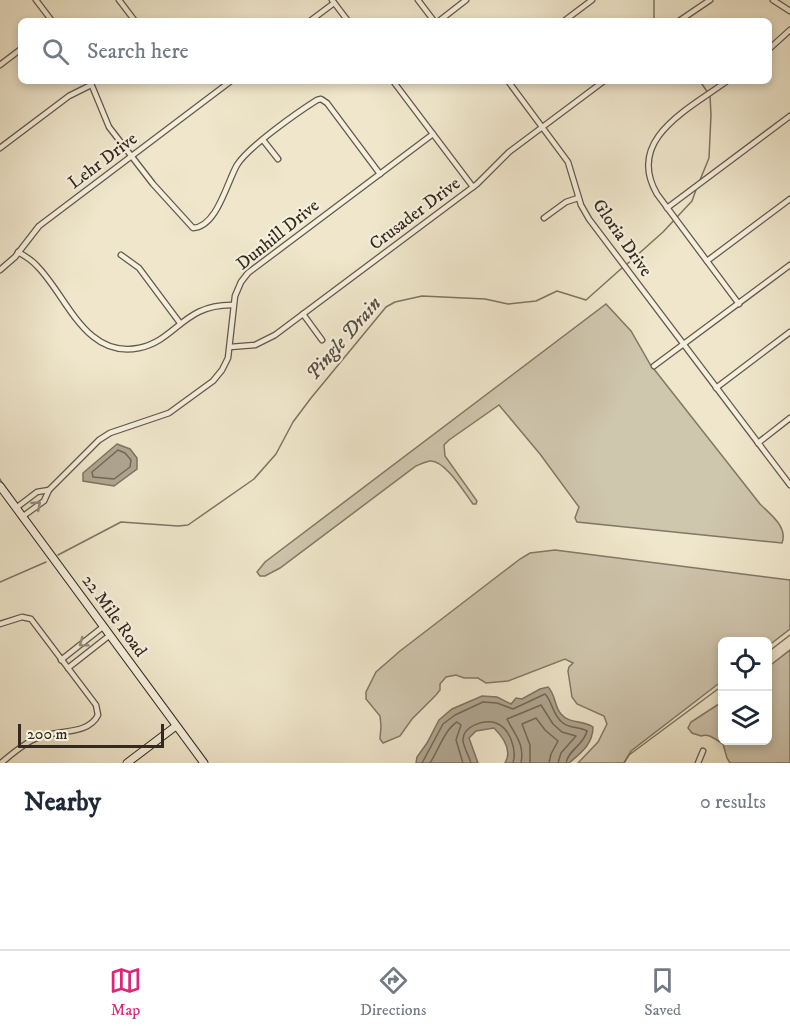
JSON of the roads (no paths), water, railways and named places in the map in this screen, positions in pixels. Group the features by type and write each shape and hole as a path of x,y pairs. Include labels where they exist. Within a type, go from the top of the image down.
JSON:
{"street":[{"path":"36,0 50,18"},
{"path":"119,0 133,18"},
{"path":"418,0 434,18"},
{"path":"441,18 466,0"},
{"path":"568,18 592,0"},
{"path":"683,18 710,0"},
{"path":"772,0 790,11"},
{"path":"313,18 333,1 346,18"},
{"path":"772,46 790,30"},
{"path":"0,65 18,51"},
{"path":"0,148 69,96 89,84"},
{"path":"91,84 106,122 157,189 190,226 195,228 216,210 239,162 247,152 321,99 327,103 380,174"},
{"name":"Lehr Drive","path":"0,270 39,226 227,84"},
{"path":"395,84 473,187"},
{"name":"Gloria Drive","path":"510,84 568,162 578,198 589,219 790,485"},
{"name":"Crusader Drive","path":"230,346 249,346 265,341 473,187 509,152 600,84"},
{"path":"723,84 662,130 652,144 648,160 651,182 667,208 739,304"},
{"path":"667,208 790,116"},
{"name":"Dunhill Drive","path":"22,517 44,501 49,490 99,440 110,433 168,413 213,381 225,364 230,346 233,305 241,282 253,269 433,134"},
{"path":"263,140 278,159"},
{"path":"544,218 563,204 578,198"},
{"path":"707,261 790,199"},
{"path":"18,252 41,270 89,333 98,341 114,347 132,349 149,345 196,312 208,307 233,305"},
{"path":"121,255 138,268 180,323"},
{"path":"654,366 790,265"},
{"path":"303,314 322,340"},
{"path":"716,388 790,332"},
{"path":"758,443 790,418"},
{"name":"22 Mile Road","path":"0,486 204,763"},
{"name":"Dunhill Drive","path":"16,508 37,492 49,490"},
{"path":"0,624 28,617 96,705 98,715 95,721 82,728 37,737 1,763"},
{"path":"62,660 104,626"},
{"path":"68,668 110,635"},
{"path":"127,763 176,726"},
{"path":"698,763 703,751"}],"water":[{"path":"117,444 130,449 137,458 137,469 114,486 83,481 83,473"},
{"path":"548,687 564,717 593,727 589,743 569,763 505,763 507,749 504,740 494,728 476,731 469,738 478,763 416,763 417,757 439,720 452,709 482,696 497,697 511,704 516,698 522,699"}],"waterway":[{"name":"Pingle Drain","path":"654,0 654,18"},
{"name":"Pingle Drain","path":"700,180 709,158 711,115 710,96 702,84"},
{"name":"Pingle Drain","path":"626,265 663,232 692,201 697,187"},
{"name":"Pingle Drain","path":"58,555 121,522 188,525 254,479 276,454 293,422 311,398 386,307 395,302 422,296 485,299 508,304 536,301 557,291 586,300 622,268"},
{"path":"0,479 3,485"},
{"name":"Pingle Drain","path":"0,582 46,562"},
{"path":"772,649 790,635"},
{"path":"624,763 629,755 718,689"}]}
